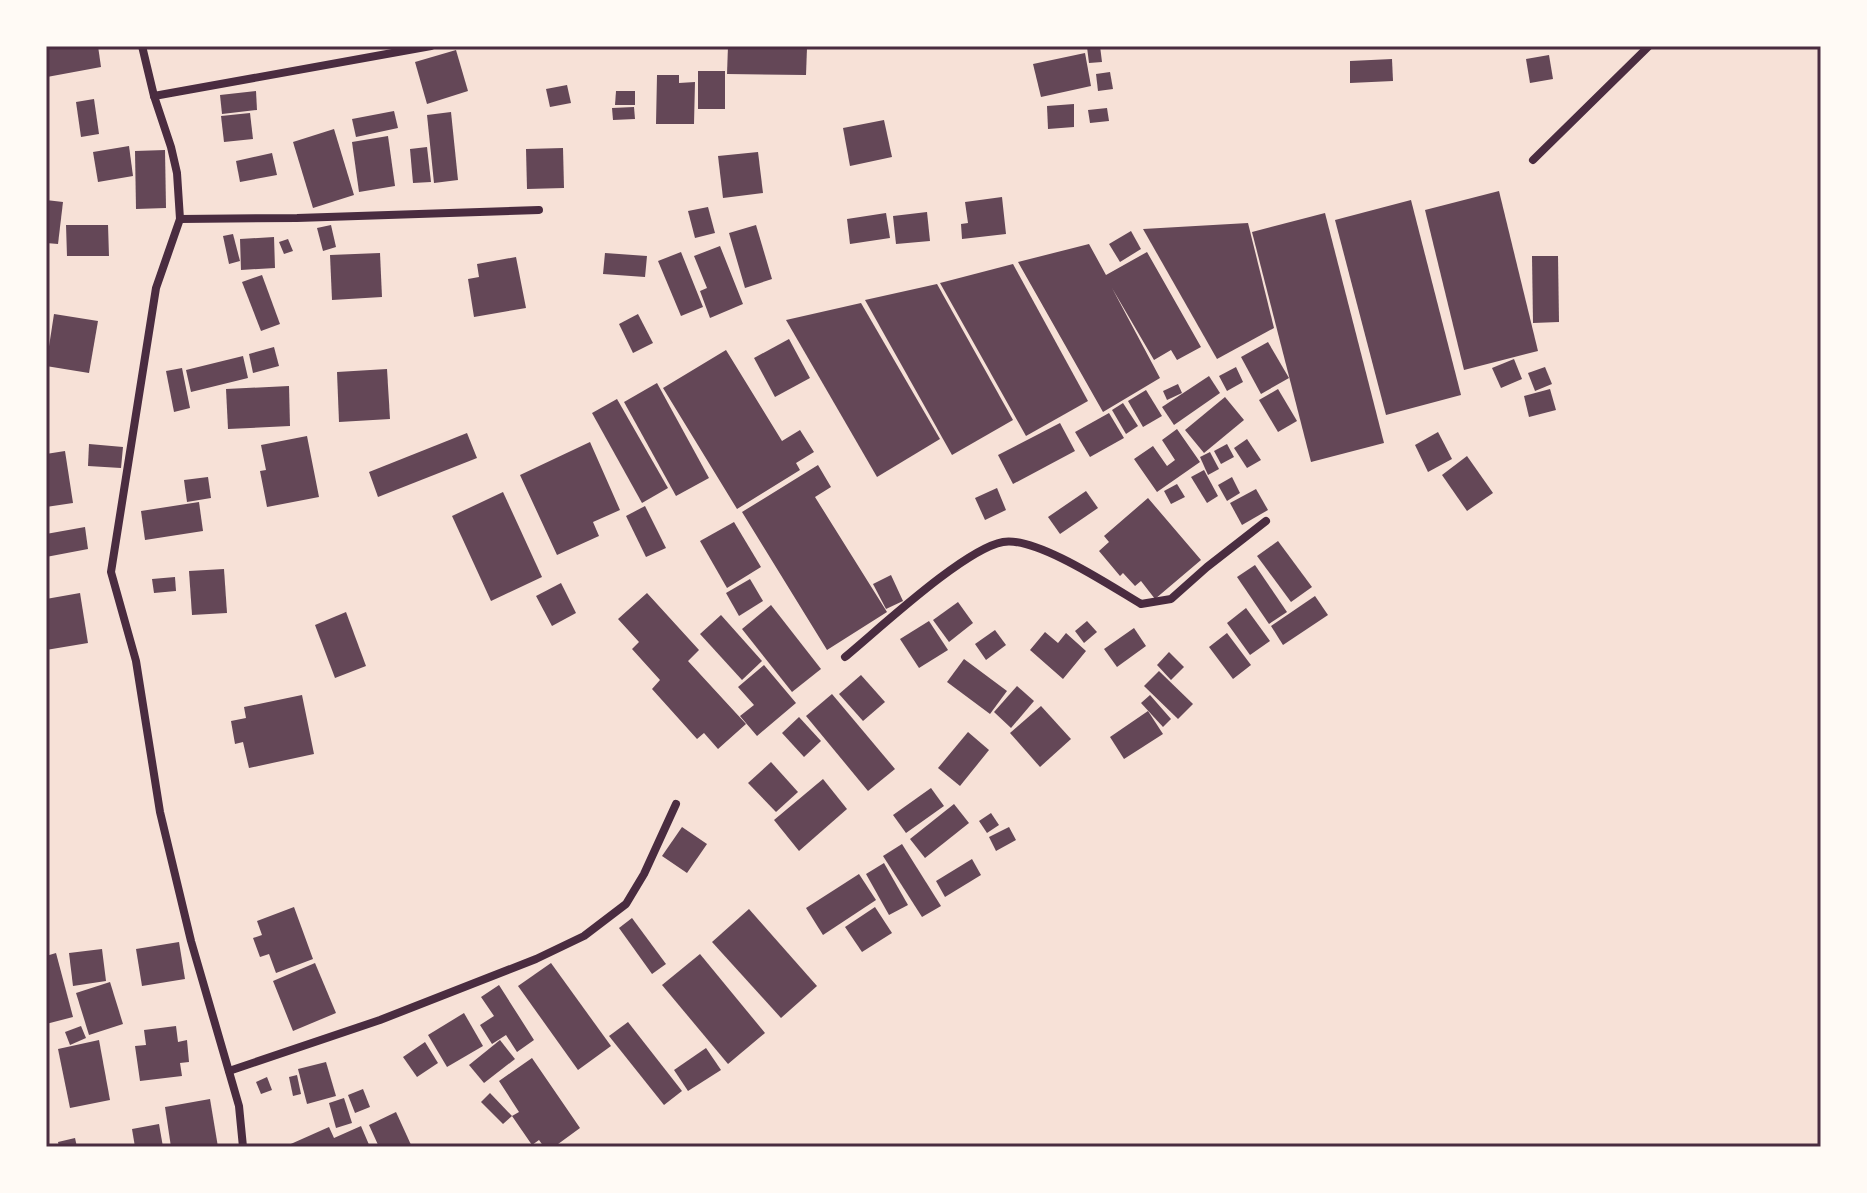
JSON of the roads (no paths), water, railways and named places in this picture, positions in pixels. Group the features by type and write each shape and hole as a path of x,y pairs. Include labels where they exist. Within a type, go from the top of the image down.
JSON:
{"street":[{"path":"142,46 177,173 180,219 156,288 111,572 136,661 164,827 191,941 239,1106 243,1147"},
{"path":"154,96 431,46"},
{"path":"1533,160 1649,46"},
{"path":"180,219 539,210"},
{"path":"845,657 964,560 1002,542 1028,544 1072,564 1141,604 1171,599 1266,521"},
{"path":"229,1071 380,1020 536,959 584,936 626,904 644,874 676,804"}]}
